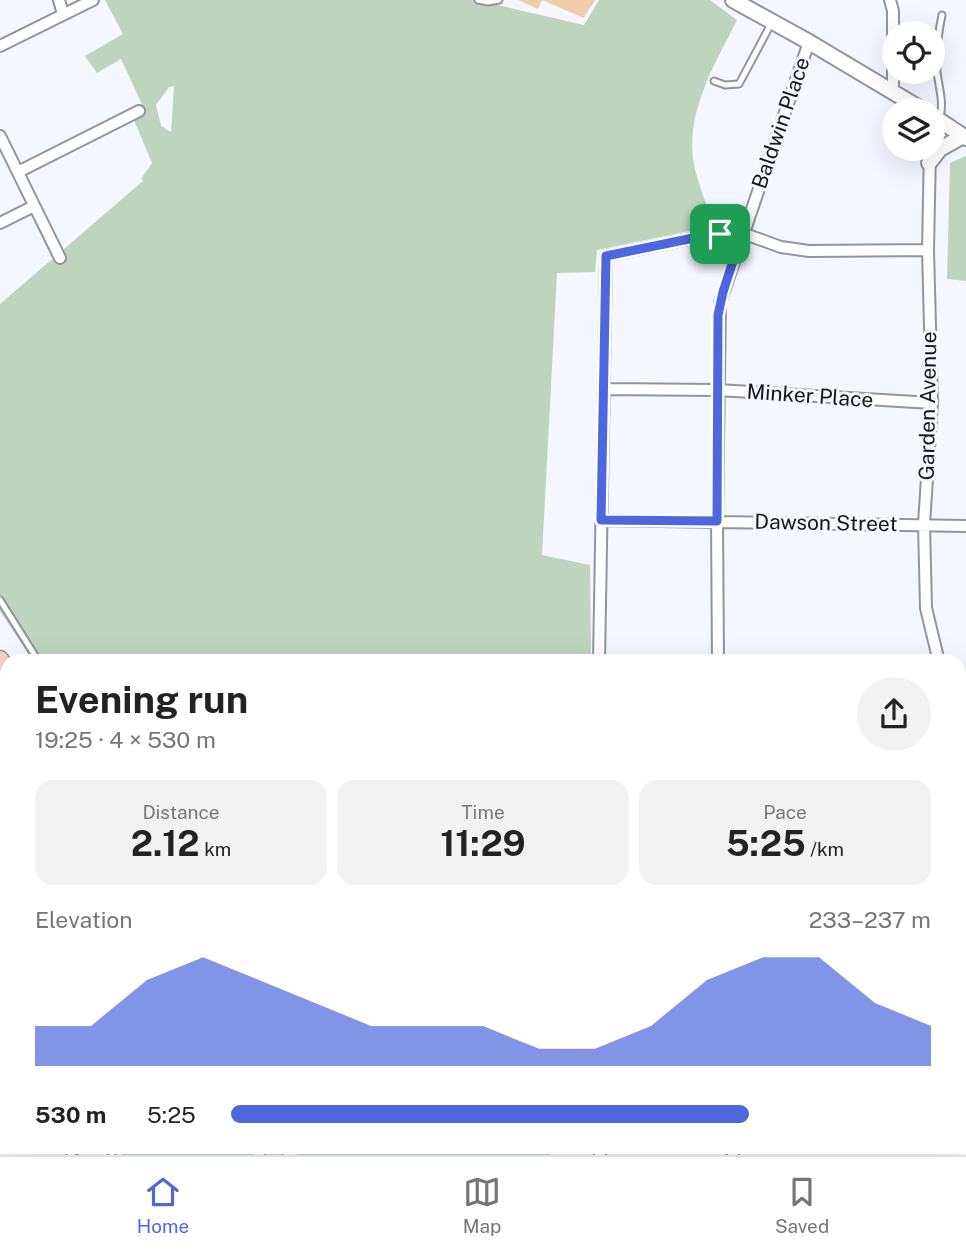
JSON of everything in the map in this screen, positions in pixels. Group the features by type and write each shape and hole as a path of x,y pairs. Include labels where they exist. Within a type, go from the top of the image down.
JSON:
{"street":[{"path":"59,0 63,14"},
{"path":"0,46 93,0"},
{"path":"890,0 893,11 893,92"},
{"path":"737,1 810,41 903,98"},
{"name":"Baldwin Place","path":"718,654 720,303 810,41"},
{"path":"18,172 139,111"},
{"path":"945,125 965,137"},
{"path":"0,136 60,258"},
{"path":"945,147 965,137"},
{"name":"Garden Avenue","path":"929,161 932,403 924,524 926,608 937,654"},
{"path":"0,223 34,205"},
{"path":"599,654 606,256 708,235 742,233 795,250 928,250"},
{"name":"Minker Place","path":"604,389 718,390 932,403"},
{"name":"Dawson Street","path":"601,520 966,526"}],"lane":[{"path":"478,0 499,0"},
{"path":"941,98 937,47 942,15"},
{"path":"714,81 725,85 739,84 772,21"},
{"path":"0,600 34,654"}],"green space":[{"path":"105,0 476,0 584,25 599,0 710,0 737,20 712,69 694,122 692,140 696,174 714,226 597,250 595,272 557,273 542,555 590,565 591,654 28,654 0,611 0,304 143,181 141,179 152,163 134,120 146,113 121,59 97,73 85,56 123,34","holes":["174,86 171,132 161,126 156,105 169,87"]},
{"path":"966,156 966,281 947,279 950,163"},
{"path":"122,1154 254,1155 122,1155"},
{"path":"297,1154 550,1155 297,1155"}],"building":[{"path":"518,0 542,0 538,9"},
{"path":"542,0 593,0 584,18"}],"route":[{"path":"742,233 718,315 717,521 601,520 606,256 720,234 742,233"}]}
